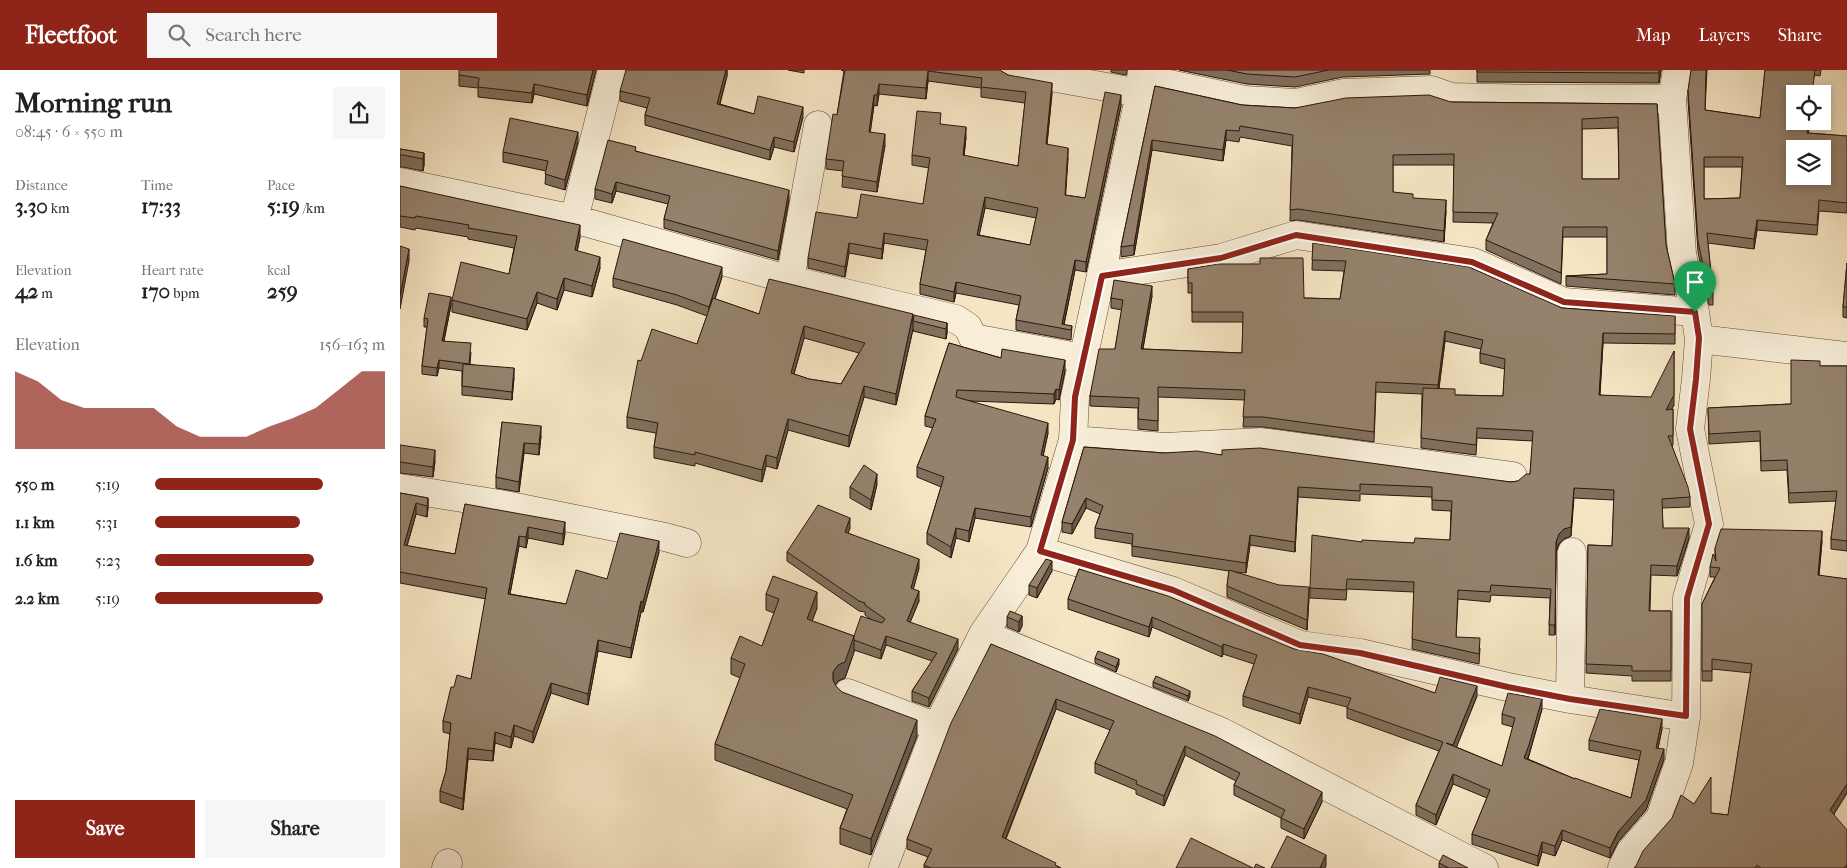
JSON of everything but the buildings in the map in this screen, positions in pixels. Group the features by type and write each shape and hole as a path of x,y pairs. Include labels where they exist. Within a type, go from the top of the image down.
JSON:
{"street":[{"path":"574,219 612,70"},
{"path":"1011,70 1141,80 1245,100 1296,103 1344,93 1430,90 1451,97 1672,99"},
{"path":"1622,868 1630,852 1660,818 1679,763 1686,716 1687,598 1709,524 1690,429 1696,379 1697,325 1682,254 1672,99 1677,70"},
{"path":"883,868 937,727 983,634 1040,551 1073,440 1075,397 1102,276 1141,80"},
{"path":"790,280 818,124"},
{"path":"400,182 574,219 790,280 956,319 968,327 973,338 1083,358"},
{"path":"1102,276 1221,258 1296,235 1472,262 1564,302 1697,325 1847,356"},
{"path":"1073,440 1165,447 1260,442 1513,476"},
{"path":"400,488 500,504 687,543"},
{"path":"1040,551 1173,590 1300,645 1360,653 1508,687 1570,699 1686,716"},
{"path":"1570,699 1572,552"},
{"path":"983,634 1222,732 1484,868"},
{"path":"848,693 937,727"}],"route":[{"path":"1296,235 1472,262 1564,302 1695,312 1699,338 1690,429 1709,524 1687,598 1686,716 1570,699 1508,687 1360,653 1300,645 1173,590 1040,551 1073,440 1075,397 1102,276 1221,258 1296,235"}]}
